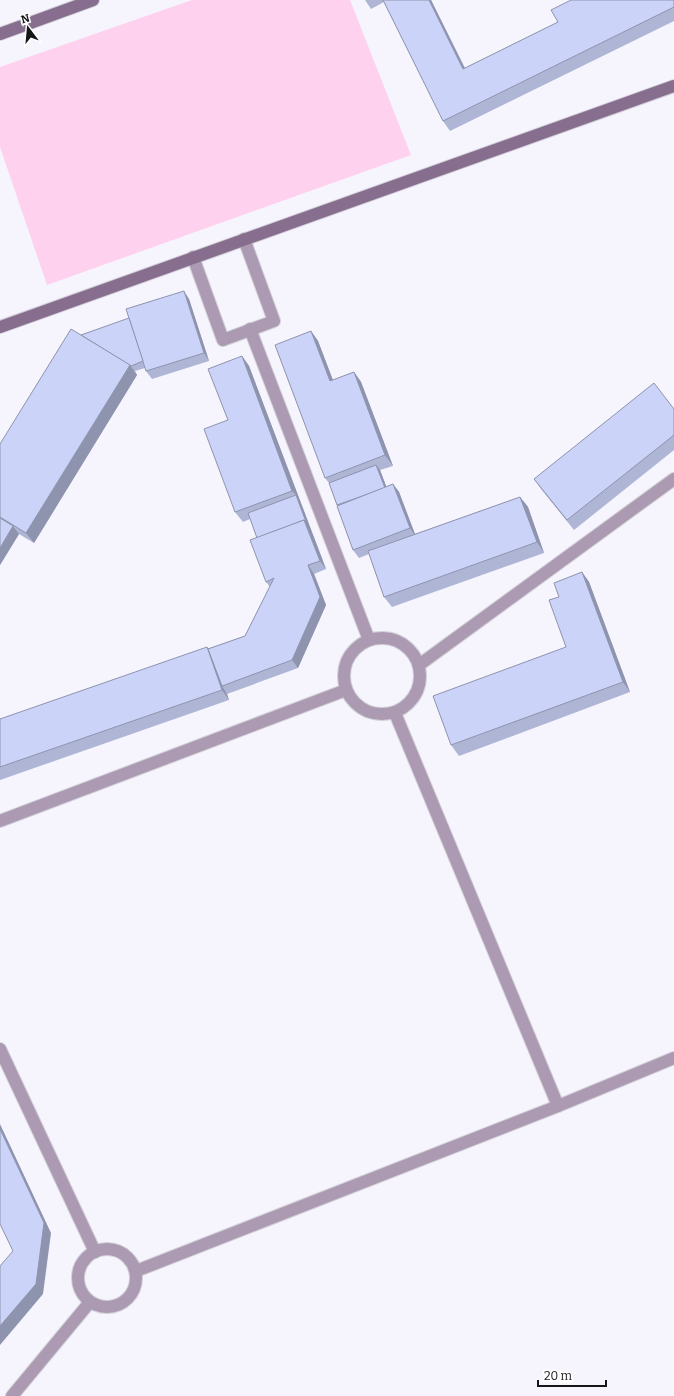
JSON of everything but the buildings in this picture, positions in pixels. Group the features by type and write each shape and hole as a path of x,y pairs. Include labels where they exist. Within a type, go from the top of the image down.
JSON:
{"street":[{"path":"0,34 92,0"},
{"path":"0,327 674,86"},
{"path":"193,257 223,340 274,321 244,239"},
{"path":"250,330 369,640"},
{"path":"419,665 674,478"},
{"path":"385,637 400,642 412,651 419,665 421,679 417,694 408,705 395,713 380,715 366,711 354,702 346,690 343,675 347,660 356,647 369,640 385,637"},
{"path":"0,821 346,690"},
{"path":"395,713 558,1106"},
{"path":"0,1049 95,1252"},
{"path":"136,1271 558,1106 674,1058"},
{"path":"102,1249 113,1249 123,1253 131,1261 136,1271 136,1283 132,1294 124,1302 113,1307 101,1307 90,1302 82,1294 78,1283 79,1271 83,1261 95,1252 102,1249"},
{"path":"12,1396 90,1302"}],"shaded area":[{"path":"192,0 350,0 411,155 47,285 0,147 0,67"}]}
